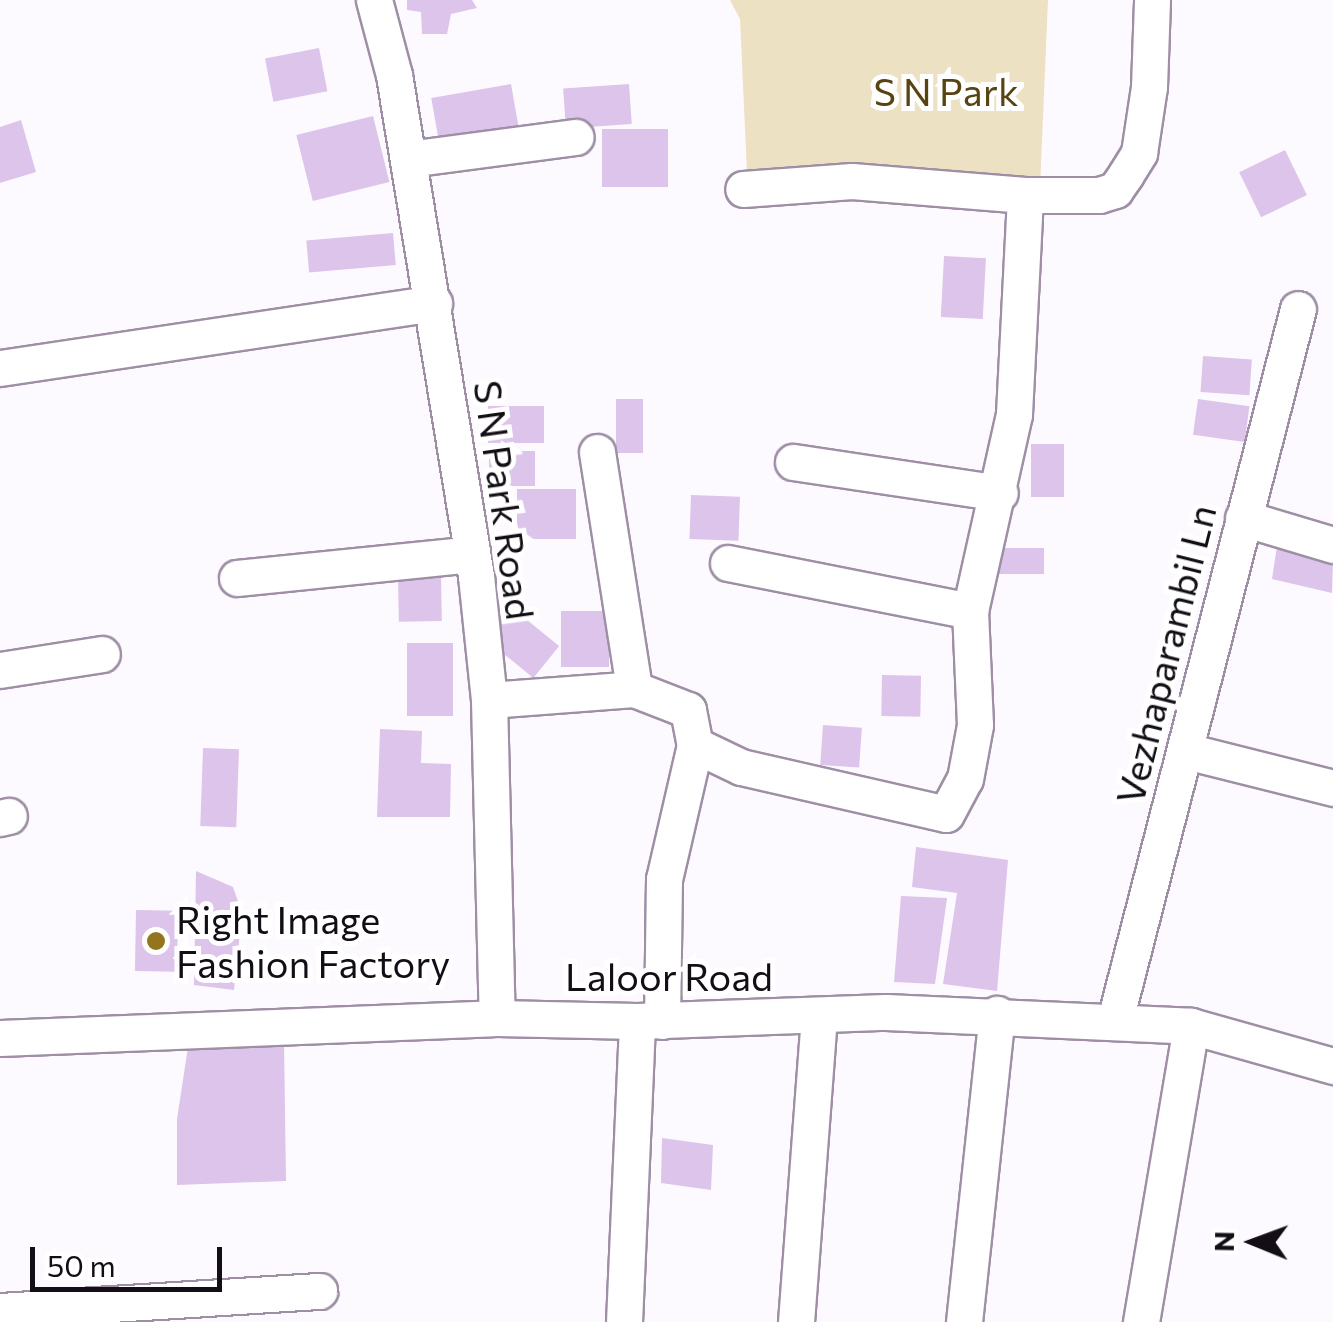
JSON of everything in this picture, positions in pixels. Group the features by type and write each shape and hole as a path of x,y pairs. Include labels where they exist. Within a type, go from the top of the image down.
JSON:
{"street":[{"name":"S N Park Road","path":"374,0 434,303 472,554 489,700 497,1018"},
{"path":"743,189 852,181 1025,196 1115,190 1139,153 1152,0"},
{"path":"408,160 576,137"},
{"path":"695,744 740,767 946,814 964,779 975,725 970,611 1000,493 1014,414 1025,196"},
{"path":"0,368 434,303"},
{"name":"Vezhaparambil Ln","path":"1116,1020 1298,309"},
{"path":"597,452 634,689"},
{"path":"793,462 1000,493"},
{"path":"1243,518 1333,546"},
{"path":"237,578 472,554"},
{"path":"728,563 970,611"},
{"path":"0,670 102,654"},
{"path":"489,700 634,689 688,710 695,744 664,879 624,1322"},
{"path":"1186,752 1333,788"},
{"path":"964,1322 997,1014"},
{"name":"Laloor Road","path":"0,1038 497,1018 650,1021 997,1014 1191,1026 1333,1066"},
{"path":"796,1322 819,1018"},
{"path":"1141,1322 1191,1026"},
{"path":"0,1311 320,1291"}],"green space":[{"name":"S N Park","path":"730,0 1048,0 1040,188 747,173 740,19"}],"building":[{"path":"407,0 472,0 477,8 451,14 447,34 422,34 421,12 407,10"},
{"path":"319,48 327,91 273,102 265,58"},
{"path":"511,84 519,130 439,144 431,98"},
{"path":"629,84 632,124 566,129 563,89"},
{"path":"373,116 389,182 313,201 296,135"},
{"path":"21,120 36,172 0,183 0,127"},
{"path":"602,129 668,129 668,187 602,187"},
{"path":"1285,150 1307,195 1261,217 1239,172"},
{"path":"393,233 396,265 309,272 306,241"},
{"path":"944,256 986,258 983,319 941,317"},
{"path":"1203,356 1252,359 1249,395 1200,392"},
{"path":"616,399 643,399 643,453 616,453"},
{"path":"1198,399 1249,406 1244,442 1193,435"},
{"path":"488,406 544,406 544,443 488,443"},
{"path":"1031,444 1064,444 1064,497 1031,497"},
{"path":"489,451 535,451 535,486 489,486"},
{"path":"517,489 576,489 576,539 517,539"},
{"path":"691,495 740,497 738,541 689,539"},
{"path":"1277,546 1333,558 1332,593 1272,579"},
{"path":"993,548 1044,548 1044,574 993,574"},
{"path":"441,574 442,621 399,622 398,575"},
{"path":"511,607 559,646 533,678 485,639"},
{"path":"561,611 609,611 609,667 561,667"},
{"path":"407,643 453,643 453,716 407,716"},
{"path":"882,675 921,676 920,717 881,716"},
{"path":"823,725 862,728 859,768 820,765"},
{"path":"380,729 422,731 421,763 451,764 450,817 377,817"},
{"path":"203,748 239,749 236,827 200,826"},
{"path":"916,847 1008,860 997,991 943,984 957,893 912,887"},
{"path":"196,871 233,887 242,913 234,990 194,985"},
{"path":"901,896 947,898 935,984 894,982"},
{"name":"Right Image Fashion Factory","path":"136,910 178,911 177,972 135,971"},
{"path":"284,1042 286,1181 177,1185 177,1119 188,1047"},
{"path":"662,1138 713,1145 711,1190 661,1183"}],"place":[{"name":"Right Image Fashion Factory","path":"156,941"}]}
